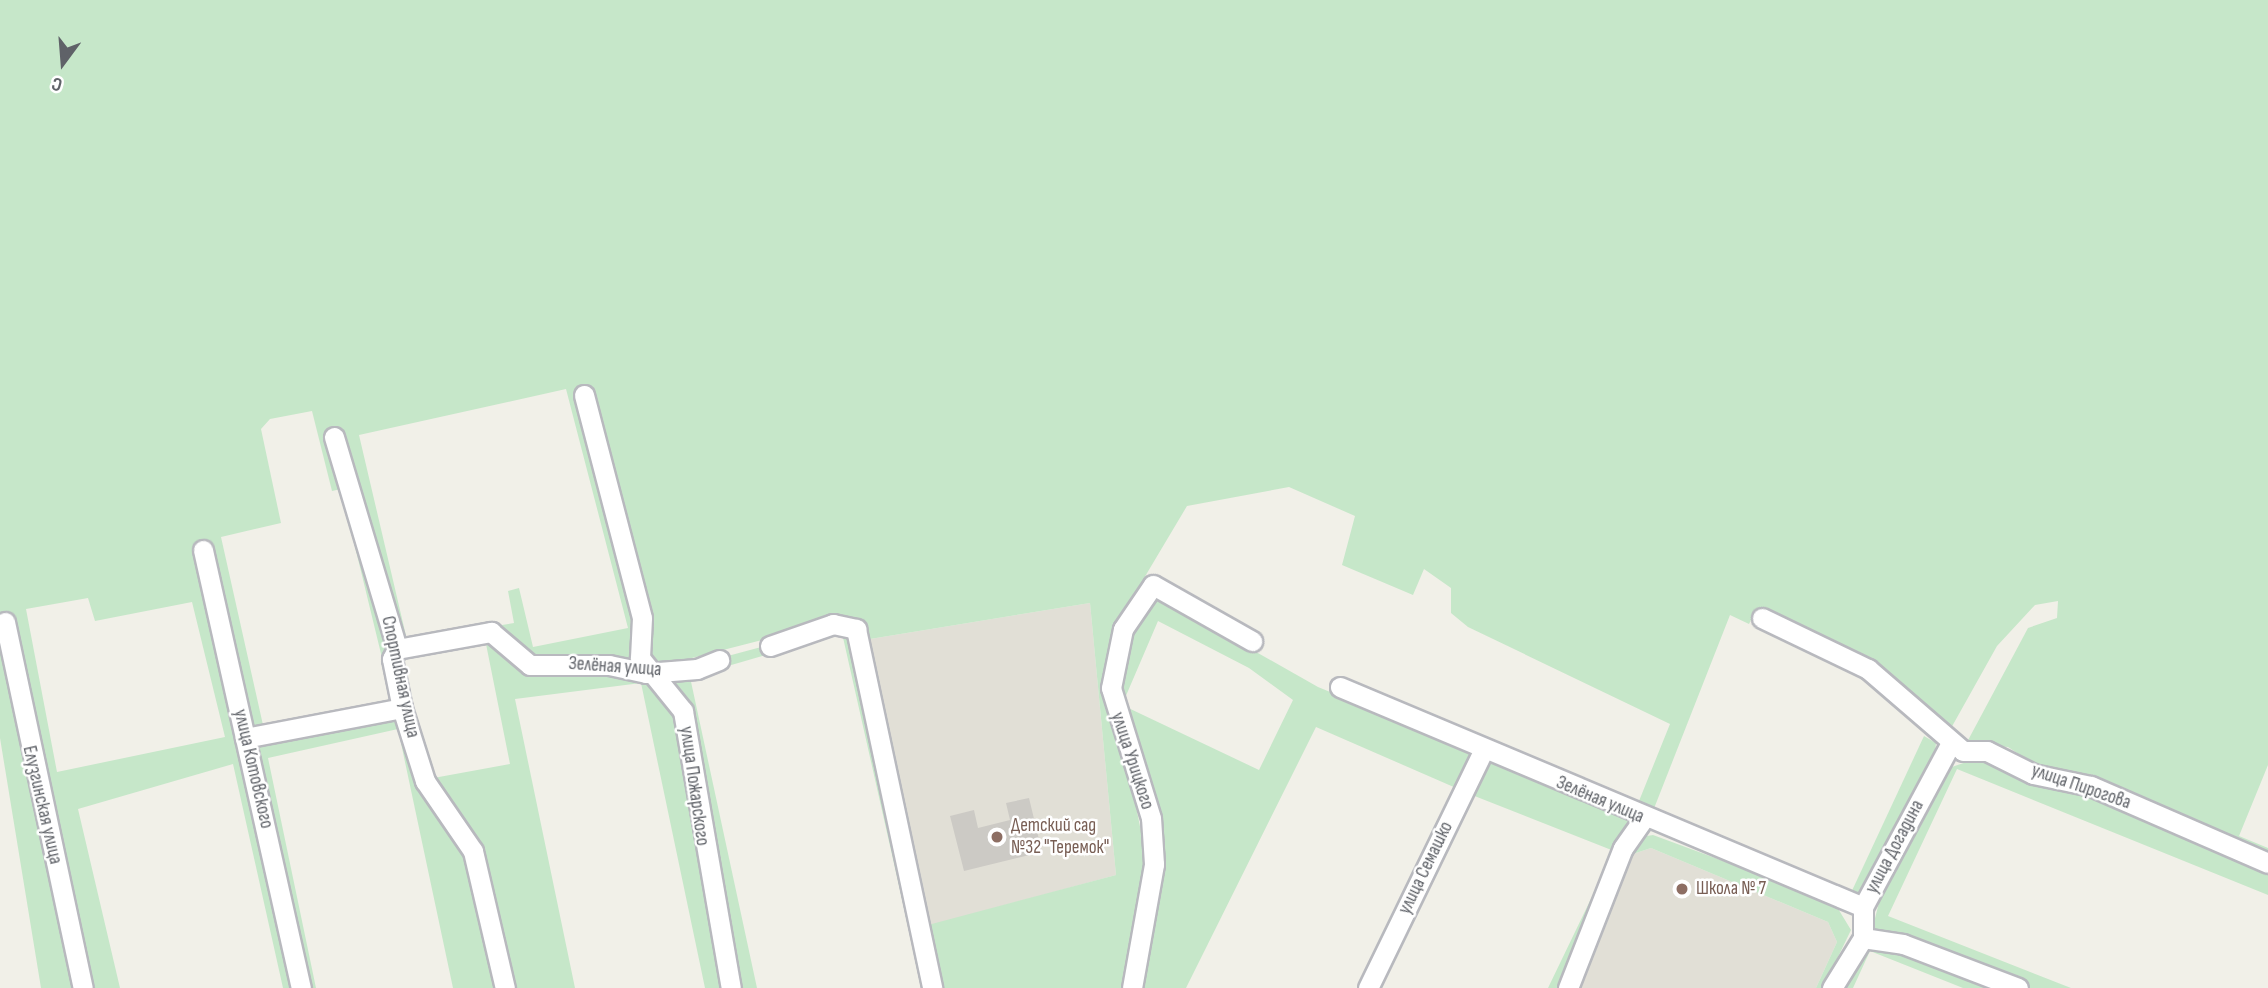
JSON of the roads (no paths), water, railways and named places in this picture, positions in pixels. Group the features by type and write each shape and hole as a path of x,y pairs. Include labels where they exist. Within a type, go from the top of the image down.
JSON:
{"street":[{"path":"584,395 642,618 640,658 646,673"},
{"name":"Спортивная улица","path":"334,437 397,649 392,659 402,708 425,781 473,851 505,988"},
{"name":"улица Котовского","path":"203,550 301,988"},
{"name":"улица Урицкого","path":"1132,988 1154,864 1150,818 1115,711 1111,677 1123,629 1153,585 1252,640"},
{"path":"1762,618 1868,670 1921,708 1951,745"},
{"name":"Елузгинская улица","path":"5,622 83,988"},
{"path":"770,646 833,625 856,629 932,988"},
{"name":"Зелёная улица","path":"397,649 491,632 530,665 609,665 646,673 697,669 719,660"},
{"name":"улица Пожарского","path":"646,673 683,711 731,988"},
{"name":"Зелёная улица","path":"1340,687 1643,819 1863,907"},
{"path":"245,738 402,708"},
{"name":"улица Пирогова","path":"1951,745 2091,786 2268,863"},
{"name":"улица Догадина","path":"1863,938 1863,907 1951,745"},
{"name":"улица Семашко","path":"1368,988 1484,749"},
{"path":"1568,988 1623,848 1643,819"},
{"path":"1832,988 1863,938 1903,944 2018,988"}],"place":[{"name":"Детский сад №32 \"Теремок\"","path":"997,837"},
{"name":"Школа № 7","path":"1682,889"}]}
